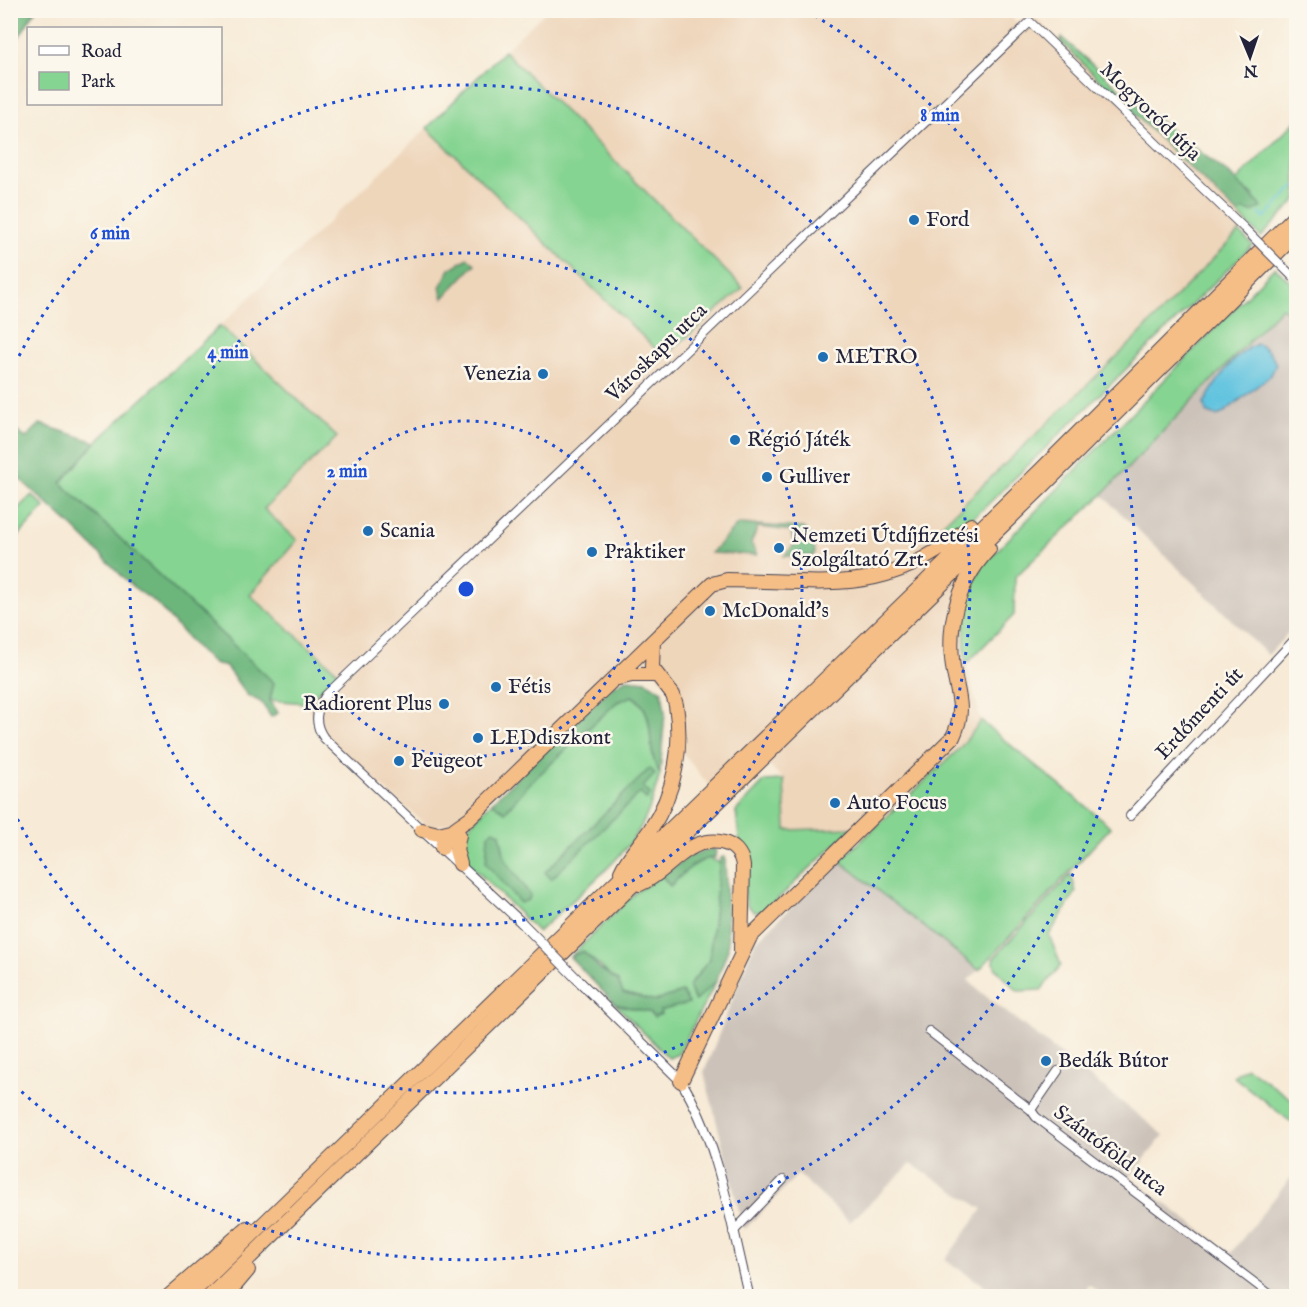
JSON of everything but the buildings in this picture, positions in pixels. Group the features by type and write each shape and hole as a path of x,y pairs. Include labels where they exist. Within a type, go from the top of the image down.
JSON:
{"highway":[{"path":"210,1296 276,1233 1296,215"},
{"path":"189,1296 308,1180 622,886 1043,486 1296,234"},
{"path":"442,848 612,680 716,582 842,581 886,576 922,561 944,548 1015,487 1041,470"},
{"path":"681,1081 741,954 764,918 954,737 962,714 951,655 957,597 979,560 1029,509 1043,486"},
{"path":"651,672 653,641"},
{"path":"622,886 626,859 648,834 661,813 673,783 678,739 676,705 668,688 635,658"},
{"path":"612,680 651,672"},
{"path":"422,830 438,834 455,833"},
{"path":"455,833 460,864"},
{"path":"622,886 650,880 690,848 707,842 729,844 742,857 744,904 741,954"},
{"path":"744,904 750,914 764,918"},
{"path":"742,932 764,918"},
{"path":"169,1296 245,1229 308,1180"},
{"path":"226,1296 276,1233"}],"street":[{"name":"Mogyoród útja","path":"1030,22 1295,280"},
{"name":"Városkapu utca","path":"422,830 324,738 317,726 316,716 322,700 1030,22"},
{"name":"Erdőmenti út","path":"1130,816 1296,638"},
{"path":"422,830 522,923 681,1081 704,1127 749,1296"},
{"name":"Szántóföld utca","path":"929,1031 1031,1110 1036,1117 1272,1296"},
{"path":"1031,1110 1058,1071"},
{"path":"733,1232 783,1180"}],"shaded area":[{"path":"1005,10 1016,22 1032,14 1249,225 1135,339 931,535 973,580 963,626 966,664 981,721 960,748 862,840 851,828 786,830 784,780 760,756 717,795 680,750 668,685 633,650 456,822 429,827 325,738 306,703 339,672 250,595 297,540 263,509 220,326 427,128 664,357 743,288 504,51 546,11"},
{"path":"1283,307 1296,321 1296,624 1268,655 1102,495"},
{"path":"840,861 979,970 968,980 978,990 1164,1135 1130,1177 1231,1253 1296,1171 1296,1296 1104,1296 1089,1285 1081,1296 1000,1296 945,1260 983,1209 911,1164 850,1222 798,1174 744,1230 704,1072 755,942"}],"green space":[{"path":"10,11 35,11 11,50"},
{"path":"1062,38 1130,98 1128,108 1060,41"},
{"path":"504,51 743,288 664,357 427,128"},
{"path":"1130,98 1229,174 1261,208 1252,212 1243,210 1238,214 1128,108"},
{"path":"1296,121 1296,200 1261,237 1238,214 1254,195 1235,182"},
{"path":"1239,232 1253,245 981,511 939,545 930,536 1135,339"},
{"path":"468,258 475,264 443,298 440,287 450,269"},
{"path":"1275,267 1296,288 1296,321 1282,307 1102,495 1015,577 1014,615 966,664 964,637 968,599 977,575 985,563"},
{"path":"220,326 337,437 264,509 297,540 250,595 339,673 306,703 270,700 273,683 61,483 96,442"},
{"path":"40,424 96,442 61,483 274,683 270,700 278,713 271,717 261,702 247,695 226,667 214,663 200,652 156,603 132,586 74,528 11,471 11,427 26,438"},
{"path":"32,495 45,507 11,544 11,515"},
{"path":"738,524 804,528 813,538 815,552 813,556 784,556 794,545 791,531 758,527 751,543 757,555 711,553"},
{"path":"627,679 646,681 662,691 665,712 660,773 652,753 646,711 641,703 632,696 617,702 529,784 505,812 492,802 613,686"},
{"path":"632,696 641,703 646,712 652,753 660,773 648,812 637,833 617,858 538,932 465,859 461,843 464,835 492,802 505,812 529,784 617,702"},
{"path":"981,721 1111,827 979,970 840,861 960,748"},
{"path":"650,768 655,774 643,787 650,794 647,800 640,793 551,879 545,872"},
{"path":"784,780 786,830 852,828 764,912 754,912 746,904 736,811 765,781"},
{"path":"493,830 500,833 505,859 530,895 529,900 520,903 486,863 488,835"},
{"path":"716,849 715,858 702,860 670,886 662,876 694,855"},
{"path":"725,857 728,949 716,982 695,1001 689,986 709,960 720,858"},
{"path":"707,858 721,863 709,960 689,986 694,1000 716,982 678,1054 669,1058 615,1004 649,1012 655,1001 623,993 611,977 583,952 570,957 637,891 662,876 670,886 689,868"},
{"path":"1071,874 1076,892 1049,935 1061,965 1041,990 1018,991 996,969 993,959"},
{"path":"583,951 599,968 618,981 623,993 655,1001 682,992 689,1003 660,1011 661,1014 654,1017 649,1012 615,1004 570,957"},
{"path":"1247,1067 1296,1103 1296,1126 1233,1076"}],"water":[{"path":"1257,344 1269,352 1276,364 1271,375 1222,414 1216,416 1206,412 1204,403 1226,369 1240,354"}],"waterway":[{"path":"1259,213 1264,218 1296,185"}],"place":[{"name":"Ford","path":"914,220"},
{"name":"METRO","path":"823,357"},
{"name":"Venezia","path":"543,374"},
{"name":"Régió Játék","path":"735,440"},
{"name":"Gulliver","path":"767,477"},
{"name":"Scania","path":"368,531"},
{"name":"Nemzeti Útdíjfizetési Szolgáltató Zrt.","path":"779,548"},
{"name":"Praktiker","path":"592,552"},
{"name":"McDonald's","path":"710,611"},
{"name":"Fétis","path":"496,687"},
{"name":"Radiorent Plus","path":"444,704"},
{"name":"LEDdiszkont","path":"478,738"},
{"name":"Peugeot","path":"399,761"},
{"name":"Auto Focus","path":"835,803"},
{"name":"Bedák Bútor","path":"1046,1061"}]}
